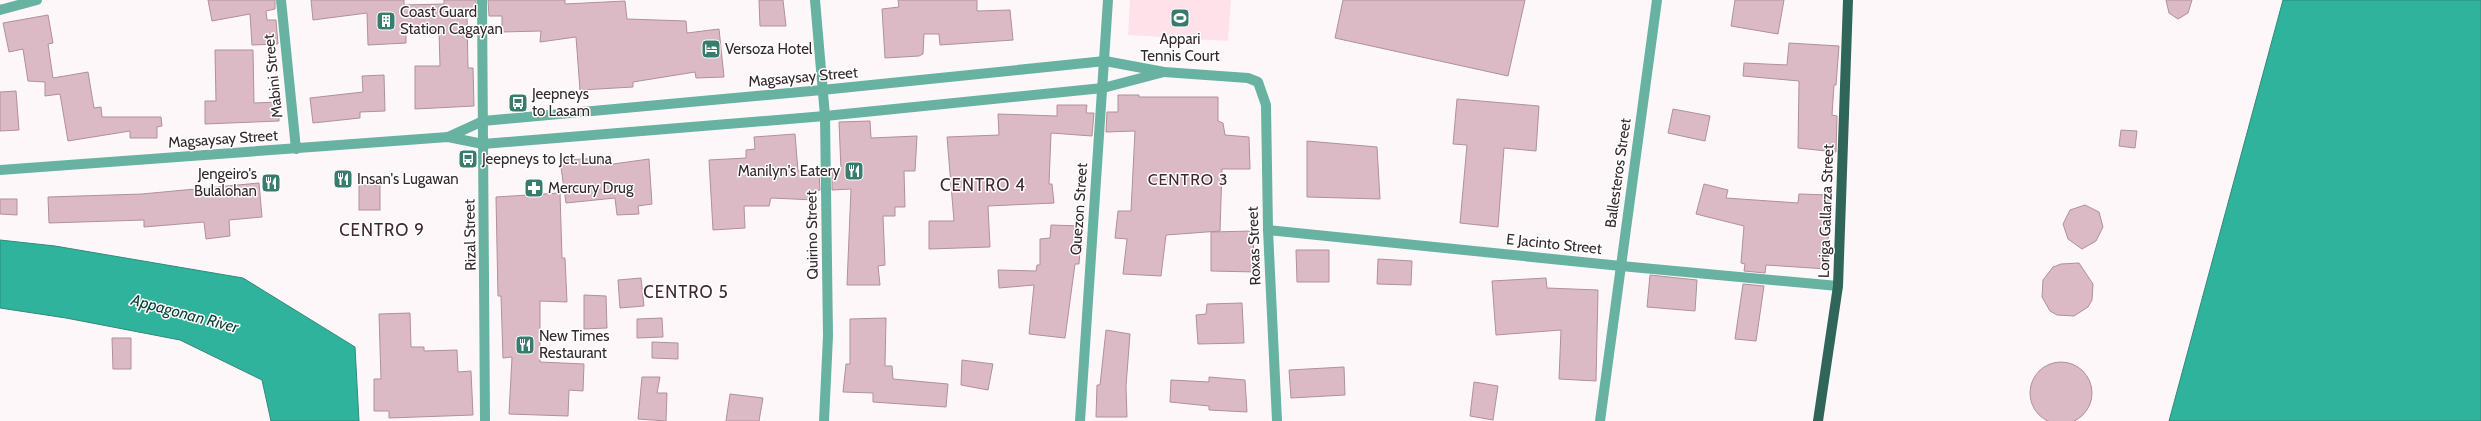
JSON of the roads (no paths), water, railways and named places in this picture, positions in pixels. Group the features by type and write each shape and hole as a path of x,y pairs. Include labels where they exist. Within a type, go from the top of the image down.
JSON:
{"main road":[{"name":"Loriga Gallarza Street","path":"1818,421 1838,286 1848,0"}],"street":[{"path":"0,10 37,0"},
{"name":"Mabini Street","path":"281,0 296,149"},
{"name":"Rizal Street","path":"482,0 486,296 485,421"},
{"name":"Quirino Street","path":"815,0 825,116 828,336 824,421"},
{"name":"Quezon Street","path":"1080,421 1108,0"},
{"name":"Ballesteros Street","path":"1600,421 1657,0"},
{"name":"Magsaysay Street","path":"448,137 483,121 822,90 1105,61 1164,72 1248,78"},
{"name":"Magsaysay Street","path":"0,170 448,137 483,144 825,116 1103,88 1164,72"},
{"name":"Roxas Street","path":"1248,78 1258,82 1266,105 1268,230 1277,421"},
{"name":"E Jacinto Street","path":"1268,230 1621,266 1838,286"}],"water":[{"path":"2283,0 2481,0 2481,421 2169,421"},
{"name":"Appagonan River","path":"0,240 55,246 243,278 355,347 359,421 271,421 262,380 180,340 66,318 0,308"}],"place":[{"name":"Appari Tennis Court","path":"1180,18"},
{"name":"Coast Guard Station Cagayan","path":"386,21"},
{"name":"Versoza Hotel","path":"711,49"},
{"name":"Jeepneys to Lasam","path":"518,103"},
{"name":"Jeepneys to Jct. Luna","path":"468,159"},
{"name":"Manilyn's Eatery","path":"854,171"},
{"name":"Insan's Lugawan","path":"343,179"},
{"name":"Jengeiro's Bulalohan","path":"271,183"},
{"name":"Mercury Drug","path":"534,188"},
{"name":"New Times Restaurant","path":"525,345"}],"district":[{"name":"CENTRO 3","path":"1188,179"},
{"name":"CENTRO 4","path":"983,185"},
{"name":"CENTRO 9","path":"382,230"},
{"name":"CENTRO 5","path":"686,292"}]}
